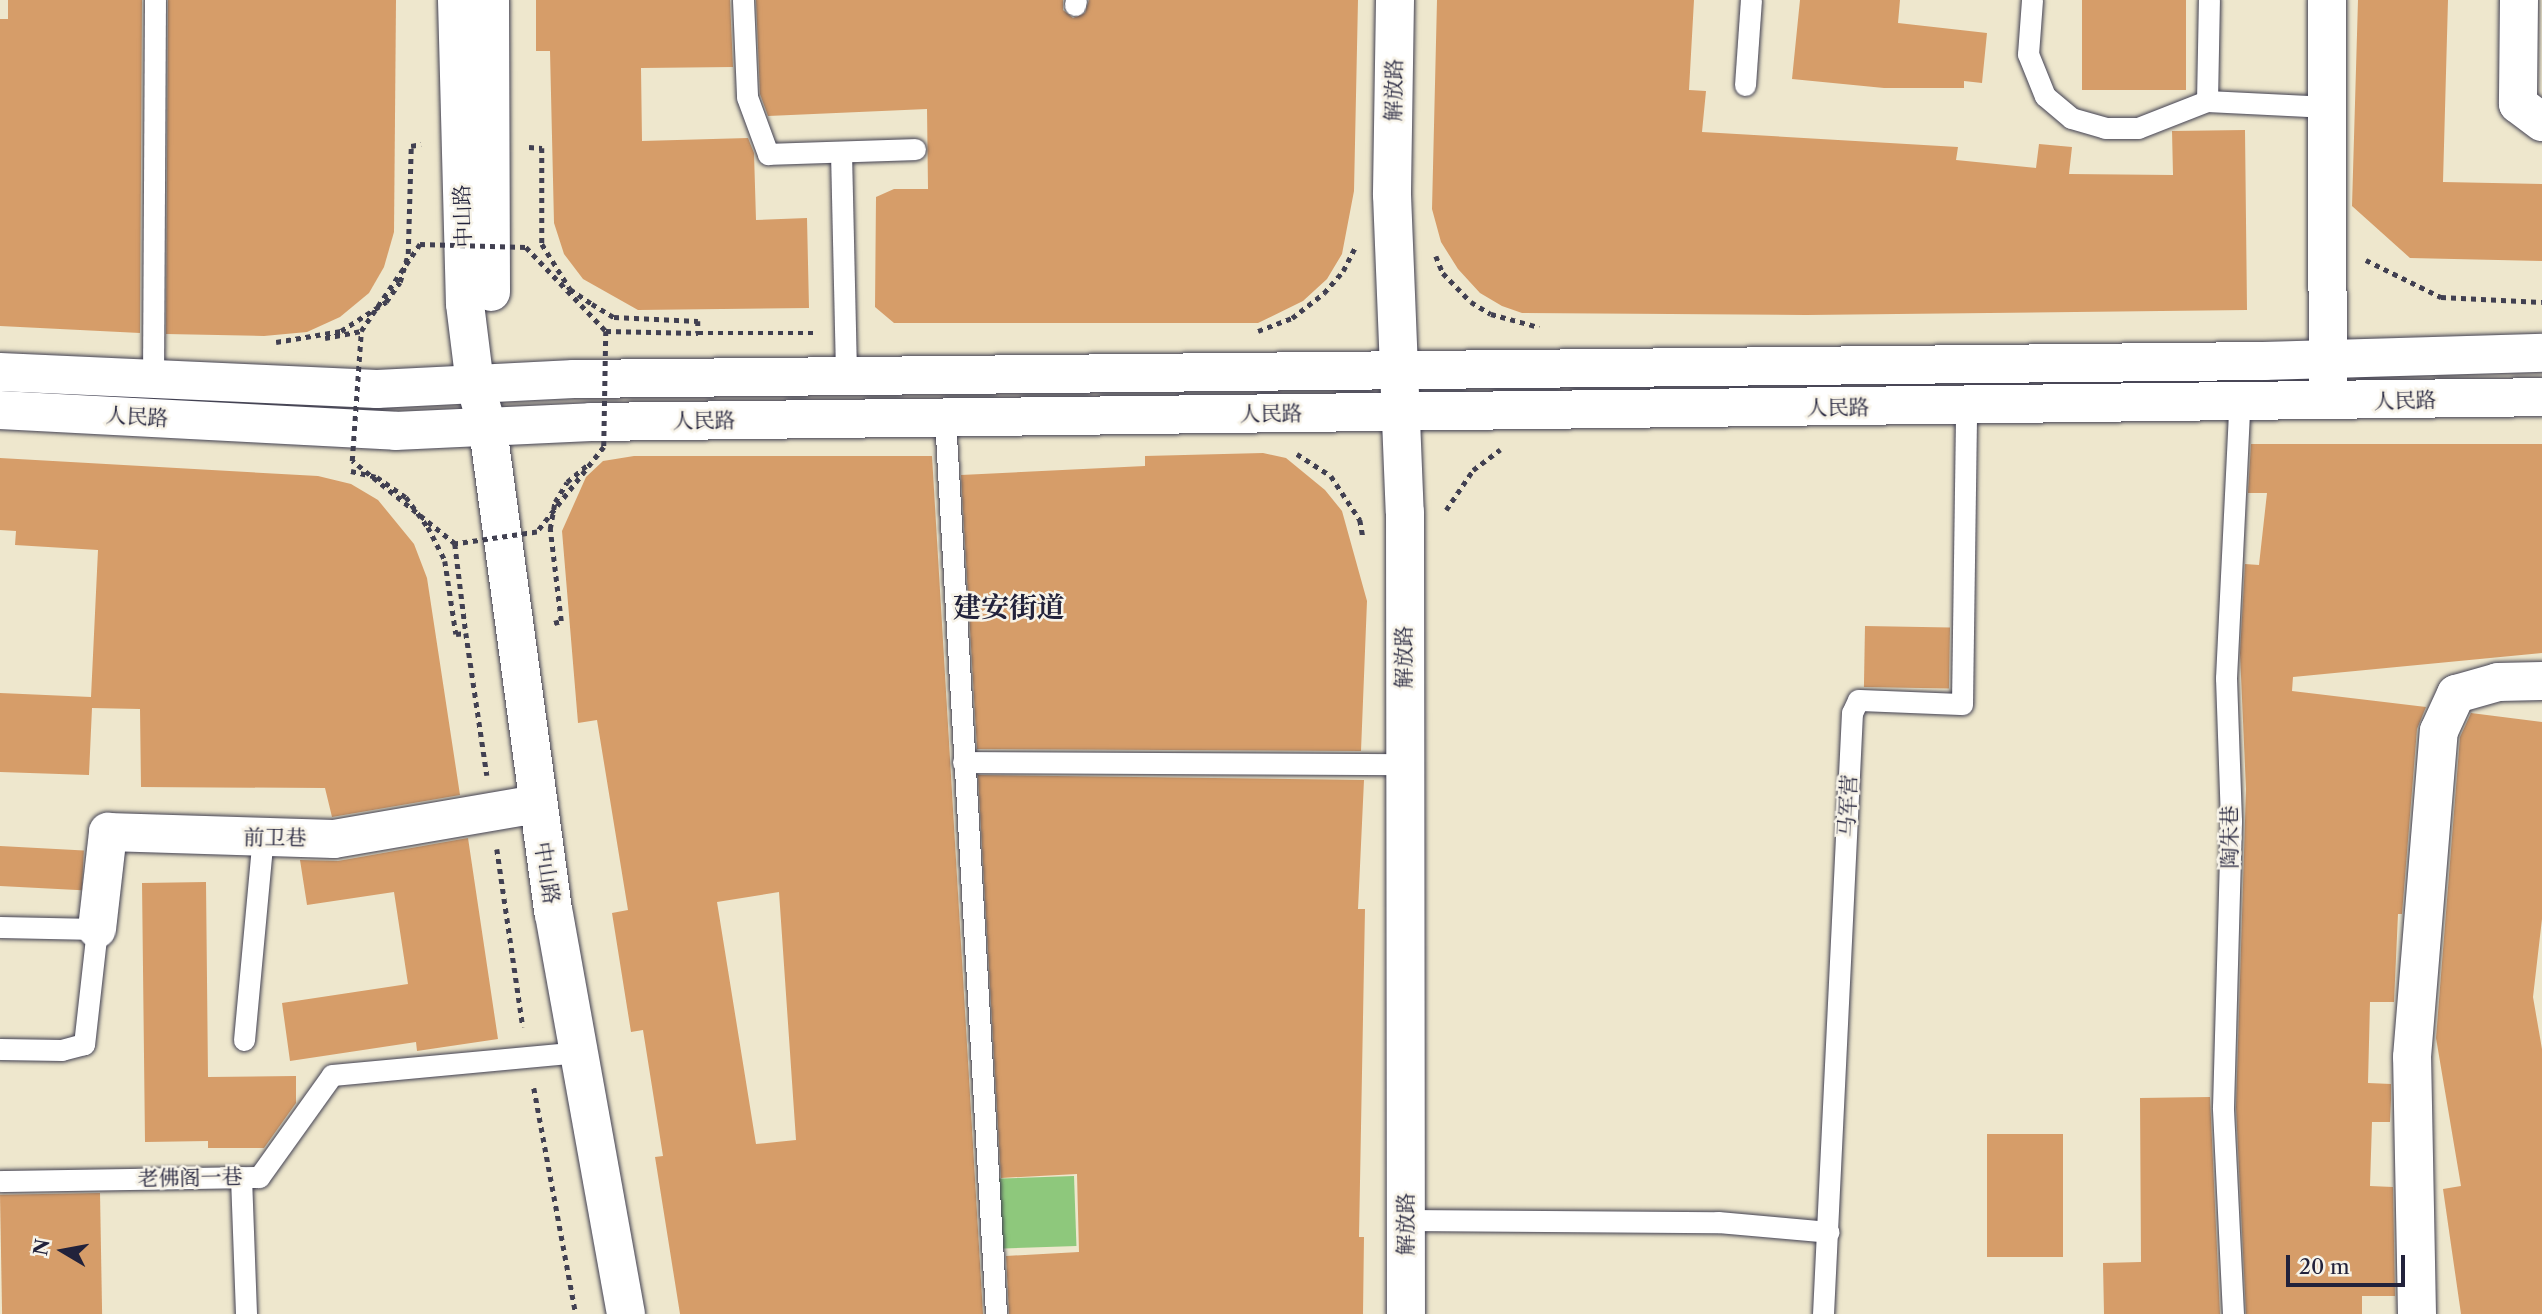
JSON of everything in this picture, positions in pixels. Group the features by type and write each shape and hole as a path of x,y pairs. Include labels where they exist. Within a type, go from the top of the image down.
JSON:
{"main road":[{"name":"中山路","path":"457,0 465,304 487,383"},
{"name":"中山路","path":"490,0 491,303 488,429 537,804 626,1314"},
{"name":"解放路","path":"1395,0 1392,195 1401,413 1406,1314"},
{"path":"2327,0 2328,403"},
{"path":"2519,0 2518,104 2542,122"},
{"name":"人民路","path":"0,372 377,389 487,383 846,377 2242,361 2542,353"},
{"name":"人民路","path":"0,410 396,431 488,429 591,422 2328,403 2542,397"},
{"path":"2417,1314 2412,1057 2439,732 2456,694 2498,682 2542,681"},
{"name":"前卫巷","path":"97,929 108,832 334,839 537,804"}],"lane":[{"path":"153,378 155,0"},
{"path":"743,0 747,97 768,154 915,149"},
{"path":"1745,85 1751,0"},
{"path":"2032,0 2028,54 2031,71 2045,96 2071,118 2105,128 2138,128 2207,101 2328,107"},
{"path":"2207,101 2209,0"},
{"path":"841,152 846,377"},
{"name":"陶朱巷","path":"2233,1314 2223,1107 2231,821 2226,678 2242,361"},
{"name":"马军营","path":"1823,1314 1852,713 1858,700 1962,704 1966,407"},
{"path":"945,418 996,1314"},
{"path":"963,762 1403,764"},
{"path":"244,1040 263,837"},
{"path":"0,927 97,929 84,1044 61,1050 0,1049"},
{"name":"老佛阁一巷","path":"0,1181 259,1177 332,1075 579,1052"},
{"path":"241,1177 246,1314"},
{"path":"1406,1220 1718,1222 1829,1232"}],"path":[{"path":"267,343 341,331 386,302 401,282 408,254 411,146 421,146 421,132"},
{"path":"528,134 529,148 542,148 542,244 570,289 614,317 698,321 698,333"},
{"path":"456,544 537,533 604,447 606,331 526,247 420,244 361,331 352,461 456,544 466,633 529,1057 576,1314"},
{"path":"1251,333 1292,318 1324,293 1343,271 1356,244"},
{"path":"1432,245 1443,274 1472,302 1492,314 1553,327"},
{"path":"2328,292 2363,259 2441,297 2542,302"},
{"path":"606,331 844,334"},
{"path":"1442,519 1473,470 1511,446"},
{"path":"342,469 377,477 406,497 445,561 456,634 466,633"}],"green space":[{"path":"1074,1176 1076,1246 996,1249 994,1179"}],"building":[{"path":"8,0 142,0 140,333 0,326 0,19 8,19"},
{"path":"168,0 396,0 394,232 384,267 369,293 340,317 307,332 264,336 166,334"},
{"path":"536,0 730,0 733,67 641,68 642,141 748,138 754,153 756,220 807,218 809,308 638,310 583,279 564,254 554,223 550,51 536,51"},
{"path":"756,0 1063,0 1063,10 1073,18 1085,13 1089,0 1358,0 1354,191 1342,254 1327,279 1303,301 1258,323 894,323 875,307 876,197 894,189 928,189 927,109 768,116 760,94"},
{"path":"1437,0 1694,0 1689,90 1706,91 1702,132 1958,147 1956,160 2036,168 2039,144 2072,147 2069,174 2173,175 2172,131 2245,130 2247,310 1806,315 1522,313 1502,306 1480,293 1458,269 1441,242 1432,209"},
{"path":"1800,0 1900,0 1898,23 1987,33 1982,83 1964,81 1964,88 1884,88 1792,79"},
{"path":"2082,0 2186,0 2186,90 2082,90"},
{"path":"2358,0 2448,0 2443,182 2542,184 2542,261 2410,258 2352,206"},
{"path":"2251,444 2542,444 2542,653 2293,677 2292,691 2426,707 2417,729 2402,914 2398,914 2394,1002 2370,1002 2368,1083 2391,1084 2391,1100 2390,1122 2372,1122 2370,1186 2393,1187 2395,1296 2362,1296 2362,1314 2246,1314 2236,1107 2246,789 2240,653 2245,564 2259,565 2267,493 2248,493"},
{"path":"1263,453 1286,458 1325,490 1342,511 1367,601 1361,751 977,749 961,475 1145,466 1145,456"},
{"path":"634,456 932,456 983,1314 680,1314 655,1157 663,1156 643,1030 631,1032 612,913 628,910 597,720 578,723 562,531 586,477 603,461","holes":["779,892 796,1140 756,1144 717,902"]},
{"path":"0,458 318,476 351,484 378,500 414,544 427,578 460,795 332,817 325,788 141,787 140,709 92,708 89,775 0,772 0,693 91,697 98,550 15,545 16,531 0,530"},
{"path":"1865,626 1950,627 1949,688 1864,687"},
{"path":"2471,713 2542,722 2542,919 2533,997 2542,1049 2542,1314 2461,1314 2443,1189 2461,1186 2436,1038 2460,737"},
{"path":"978,775 1364,780 1358,909 1365,909 1359,1237 1364,1237 1363,1314 1009,1314 1006,1256 1079,1252 1077,1174 1001,1178"},
{"path":"468,838 498,1039 417,1051 416,1042 290,1061 282,1003 408,984 394,892 307,905 300,860 338,861"},
{"path":"0,846 84,850 82,890 0,886"},
{"path":"206,882 208,1077 296,1076 296,1103 264,1148 208,1148 208,1141 145,1142 142,883"},
{"path":"2210,1097 2220,1314 2104,1314 2103,1263 2141,1262 2140,1098"},
{"path":"1987,1134 2063,1134 2063,1257 1987,1257"},
{"path":"100,1193 102,1314 2,1314 0,1195"}],"district":[{"name":"建安街道","path":"1009,607"}]}
